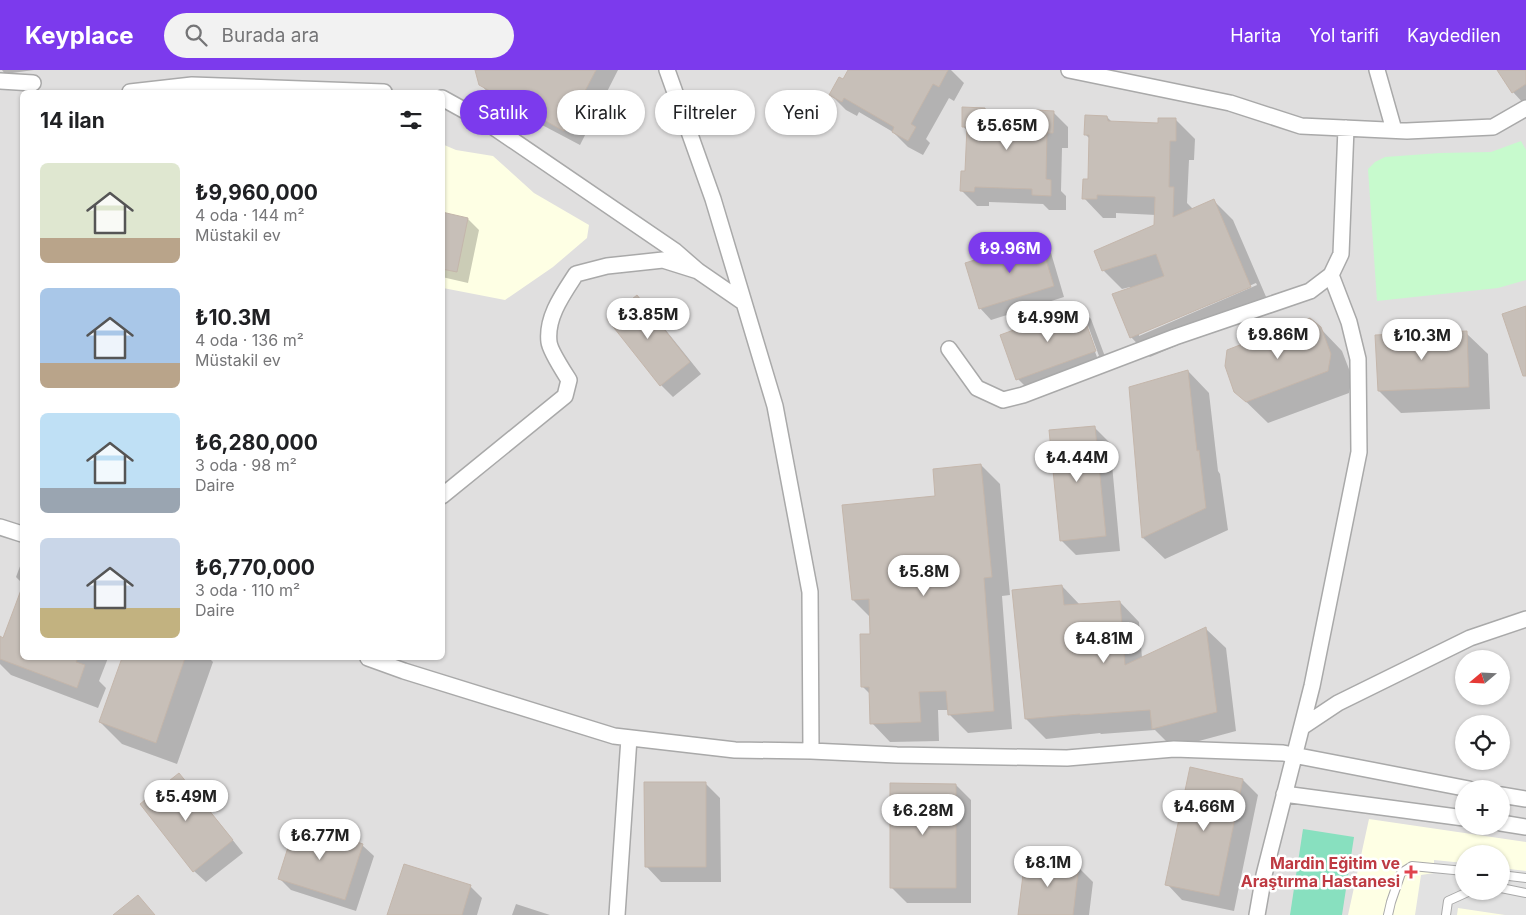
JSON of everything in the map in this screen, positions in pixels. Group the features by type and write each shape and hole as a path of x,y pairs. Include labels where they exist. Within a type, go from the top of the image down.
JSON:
{"street":[{"path":"667,70 713,199 775,406 810,592 811,751"},
{"path":"1069,70 1230,103 1302,126 1407,131 1493,127 1526,108"},
{"path":"1377,70 1394,130"},
{"path":"0,81 33,83"},
{"path":"171,90 255,90"},
{"path":"445,100 488,124 676,252 698,271 743,302"},
{"path":"949,349 977,388 1004,400 1023,395 1175,337 1310,291 1331,275 1341,254 1346,128"},
{"path":"445,494 565,396 569,380 549,344 550,324 560,298 576,274 607,266 663,260 698,271"},
{"path":"1257,915 1264,875 1312,686 1359,452 1358,359 1349,322 1331,275"},
{"path":"0,527 20,533"},
{"path":"1302,727 1338,704 1461,643 1526,619"},
{"path":"374,660 614,736 629,738 735,750 897,755 1067,758 1174,749 1283,753 1455,786"},
{"path":"617,915 629,738"},
{"path":"1284,794 1455,817"},
{"path":"1510,796 1526,799"},
{"path":"1510,824 1526,827"}],"lane":[{"path":"1388,915 1401,874 1412,866 1455,870"},
{"path":"1510,876 1526,878"},
{"path":"1510,890 1526,893"},
{"path":"1446,915 1448,901 1455,898"}],"shaded area":[{"path":"0,70 1526,70 1526,915 0,915"},
{"path":"445,145 456,150 493,156 534,193 589,225 587,238 553,267 505,300 445,288"},
{"name":"Mardin Eğitim ve Araştırma Hastanesi","path":"1369,819 1455,832 1455,835 1478,835 1526,842 1526,915 1348,915"},
{"path":"1434,860 1455,862 1455,900 1510,900 1510,869 1526,871 1526,915 1505,915 1458,908 1457,915 1415,915 1421,875 1434,873"}],"green space":[{"path":"1521,141 1526,150 1526,280 1498,288 1377,301 1368,169 1375,162 1385,157 1491,152"},
{"path":"1303,829 1354,837 1342,915 1290,915"}],"building":[{"path":"475,70 596,70 586,90 557,90 557,127 547,122 547,90 488,90 479,85"},
{"path":"848,70 948,70 939,87 933,84 911,124 916,127 908,141 892,132 894,127 844,98 842,102 837,99 837,90 832,90 839,77 843,79"},
{"path":"1497,70 1526,70 1526,84 1512,93"},
{"path":"962,107 985,108 986,113 1036,115 1036,110 1054,111 1053,133 1047,133 1046,179 1051,180 1051,196 1032,195 1032,189 975,187 974,192 960,191 961,171 965,171 967,127 962,127"},
{"path":"1085,115 1107,116 1108,121 1158,123 1158,118 1176,118 1176,141 1170,141 1169,187 1174,187 1173,217 1214,199 1251,287 1130,338 1112,294 1164,276 1156,254 1102,271 1094,251 1154,225 1155,197 1097,195 1097,199 1082,199 1083,179 1088,179 1089,135 1084,135"},
{"path":"445,213 468,218 457,272 445,270"},
{"path":"1040,240 1054,286 979,309 965,263"},
{"path":"637,295 690,362 660,386 607,319"},
{"path":"1080,306 1096,351 1016,380 1000,335"},
{"path":"1526,306 1526,376 1523,376 1502,314"},
{"path":"1310,318 1321,327 1331,354 1328,371 1246,402 1234,392 1225,366 1227,350"},
{"path":"1467,331 1469,387 1378,391 1375,335"},
{"path":"1188,370 1197,451 1199,450 1206,508 1142,538 1129,387"},
{"path":"1095,426 1106,536 1060,541 1049,430"},
{"path":"981,464 992,577 984,578 994,711 948,715 946,691 919,692 921,722 870,724 869,687 861,687 860,634 870,634 869,599 852,600 842,505 935,496 933,469"},
{"path":"1062,585 1064,605 1120,601 1125,665 1206,627 1217,712 1152,729 1150,710 1025,719 1012,590"},
{"path":"20,593 20,660 77,660 76,662 85,665 77,688 0,659 0,636 3,638"},
{"path":"121,660 184,660 156,743 99,722"},
{"path":"1190,767 1243,779 1219,896 1165,885"},
{"path":"179,773 233,840 193,872 140,804"},
{"path":"644,782 706,782 706,867 645,867"},
{"path":"890,783 956,784 956,888 890,888"},
{"path":"296,822 363,844 345,900 278,879"},
{"path":"1025,859 1079,865 1073,915 1018,915"},
{"path":"404,864 471,885 462,915 387,915"},
{"path":"138,895 155,915 113,915"}],"place":[{"name":"Mardin Eğitim ve Araştırma Hastanesi","path":"1411,872"}]}
